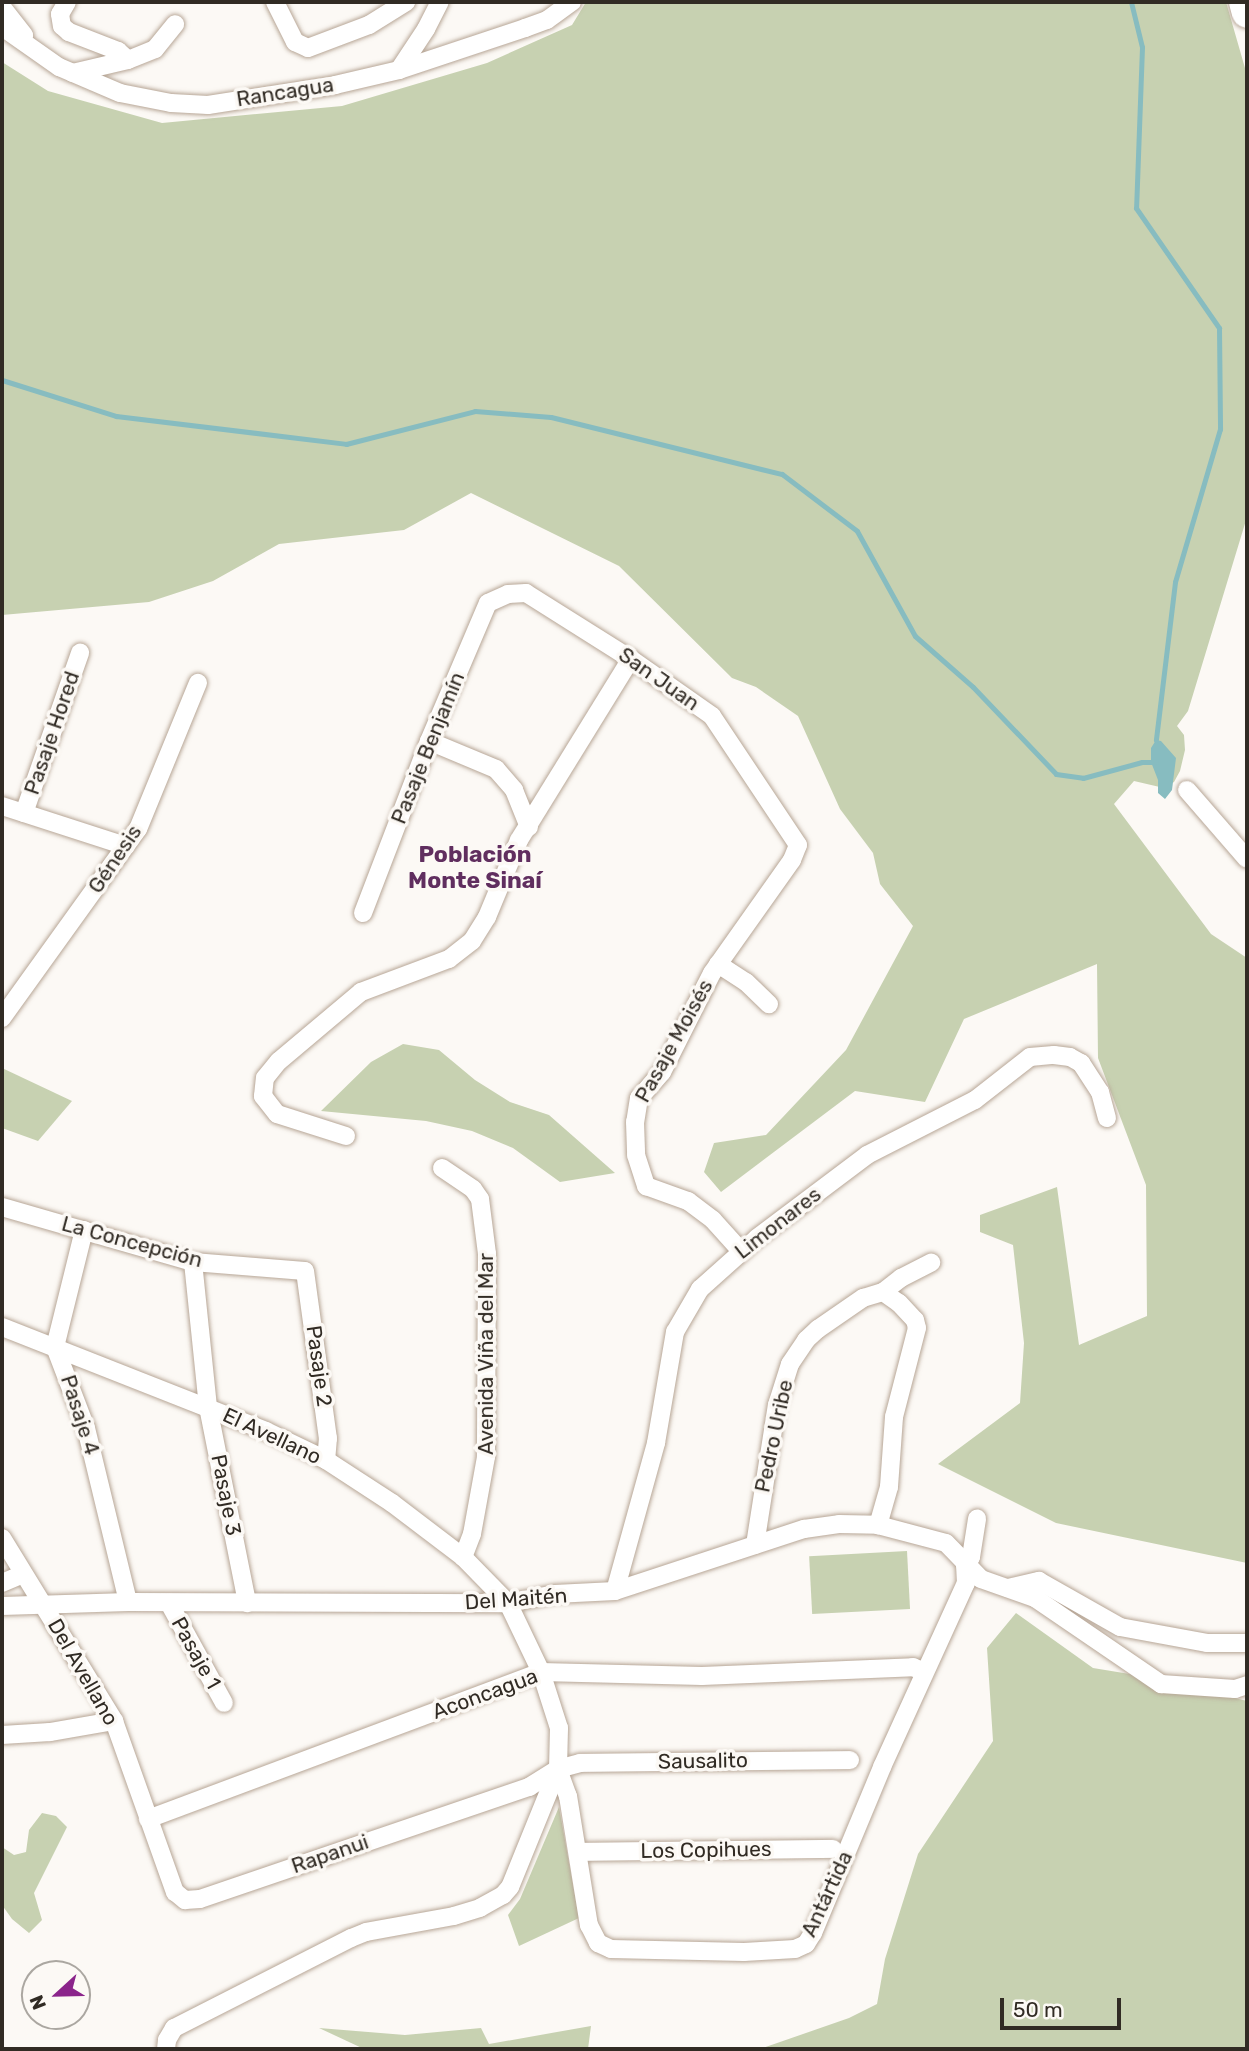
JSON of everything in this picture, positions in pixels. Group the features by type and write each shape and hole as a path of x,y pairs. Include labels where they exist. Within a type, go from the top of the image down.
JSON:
{"main road":[{"path":"1244,2 1247,13"}],"street":[{"path":"66,2 60,14 62,26 69,32 118,51 128,60"},
{"path":"275,2 295,41 303,47 314,47 369,25 405,2"},
{"path":"399,70 440,2"},
{"path":"426,29 453,2"},
{"name":"Rancagua","path":"2,27 32,45 59,67 120,93 172,103 208,105 335,85 399,70 536,24 572,2"},
{"path":"2,7 32,45"},
{"path":"72,73 128,60 155,50 176,24"},
{"name":"San Juan","path":"508,594 526,593 631,659 712,716 798,845"},
{"name":"Pasaje Benjamín","path":"363,914 429,741 488,603 508,594"},
{"name":"Pasaje Hored","path":"24,813 80,653"},
{"path":"346,1136 277,1114 263,1096 265,1078 279,1061 361,992 449,959 467,946 487,917 512,855 631,659"},
{"name":"Génesis","path":"2,1018 138,829 198,683"},
{"path":"429,741 496,769 514,790 529,827"},
{"path":"1187,790 1247,859"},
{"path":"2,806 126,846"},
{"name":"Pasaje Moisés","path":"741,1251 713,1220 688,1201 646,1186 636,1155 635,1122 639,1098 662,1072 688,1014 718,964 792,860 798,845"},
{"path":"718,964 746,982 769,1004"},
{"name":"Limonares","path":"615,1591 656,1443 676,1332 700,1289 741,1251 867,1155 975,1100 1030,1057 1054,1055 1070,1057 1081,1063 1100,1092 1107,1118"},
{"name":"Avenida Viña del Mar","path":"442,1168 473,1189 480,1199 487,1254 486,1457 472,1534 463,1557"},
{"name":"La Concepción","path":"2,1207 193,1262 306,1271"},
{"name":"Pasaje 4","path":"84,1230 55,1347 86,1428 128,1602"},
{"name":"Pasaje 3","path":"193,1262 208,1407 247,1603"},
{"name":"Pedro Uribe","path":"755,1545 776,1405 790,1364 806,1340 818,1329 863,1298 883,1292 901,1278 931,1263"},
{"name":"Pasaje 2","path":"306,1271 328,1438 326,1460"},
{"path":"878,1525 889,1486 894,1417 917,1328 915,1320 899,1303 883,1292"},
{"name":"El Avellano","path":"2,1327 208,1407 326,1460 392,1503 463,1557 508,1603"},
{"name":"Antártida","path":"558,1769 568,1796 589,1925 592,1936 604,1946 744,1952 795,1950 806,1944 924,1672 966,1583 965,1565 971,1558 977,1518"},
{"name":"Del Maitén","path":"2,1606 128,1602 508,1603 555,1594 615,1591 804,1530 839,1524 878,1525 946,1543 981,1579 1035,1598 1161,1684 1235,1689 1247,1685"},
{"path":"2,1538 44,1606"},
{"path":"2,1583 23,1574"},
{"path":"1009,1588 1039,1581 1120,1627 1207,1643 1247,1643"},
{"name":"Pasaje 1","path":"169,1603 224,1703"},
{"path":"166,2049 167,2040 174,2028 366,1932 454,1916 494,1902 510,1887 558,1769 559,1728 541,1672 508,1603"},
{"name":"Del Avellano","path":"44,1606 114,1721 148,1819"},
{"name":"Aconcagua","path":"148,1819 541,1672 702,1676 913,1667 924,1672"},
{"path":"2,1735 50,1732 114,1721"},
{"name":"Sausalito","path":"558,1769 594,1763 850,1760"},
{"name":"Rapanui","path":"148,1819 175,1892 185,1900 200,1899 529,1787 558,1769"},
{"name":"Los Copihues","path":"579,1852 832,1849"}],"green space":[{"path":"586,2 1226,2 1247,75 1247,517 1188,711 1177,726 1184,735 1185,750 1180,771 1174,782 1164,788 1134,781 1114,804 1211,934 1247,958 1247,1563 1056,1523 938,1464 1020,1403 1024,1343 1013,1245 980,1232 980,1215 1057,1187 1079,1345 1147,1316 1146,1185 1098,1058 1097,964 964,1019 925,1102 855,1091 721,1192 704,1172 714,1143 766,1135 846,1050 913,926 880,884 873,853 840,809 798,716 756,687 732,678 619,566 471,493 404,530 279,544 213,581 149,602 2,615 2,62 48,91 162,123 342,106 487,63 572,25"},
{"path":"403,1044 439,1050 475,1080 510,1102 549,1115 615,1173 560,1182 513,1148 472,1131 426,1121 321,1111 371,1062"},
{"path":"2,1068 72,1101 38,1141 2,1128"},
{"path":"907,1551 910,1609 812,1614 809,1556"},
{"path":"1016,1613 1093,1668 1160,1679 1247,1701 1247,2049 760,2049 849,2018 877,2004 885,1959 918,1854 993,1741 987,1648"},
{"path":"559,1807 579,1918 519,1946 508,1915 520,1899"},
{"path":"42,1813 56,1816 67,1827 34,1893 42,1920 29,1933 12,1919 2,1905 2,1847 14,1855 26,1852 29,1830"},
{"path":"591,2026 588,2049 364,2049 319,2028 405,2035 481,2028 489,2044"}],"water":[{"path":"1156,740 1161,741 1176,758 1172,790 1165,799 1158,793 1158,780 1151,762 1151,748"}],"waterway":[{"path":"1131,2 1142,47 1136,208 1219,328 1220,429 1175,582 1156,740"},
{"path":"2,380 116,416 346,444 475,411 551,417 782,474 857,531 915,636 973,687 1056,774 1083,778 1142,762 1156,762"}],"district":[{"name":"Población Monte Sinaí","path":"475,867"}]}
